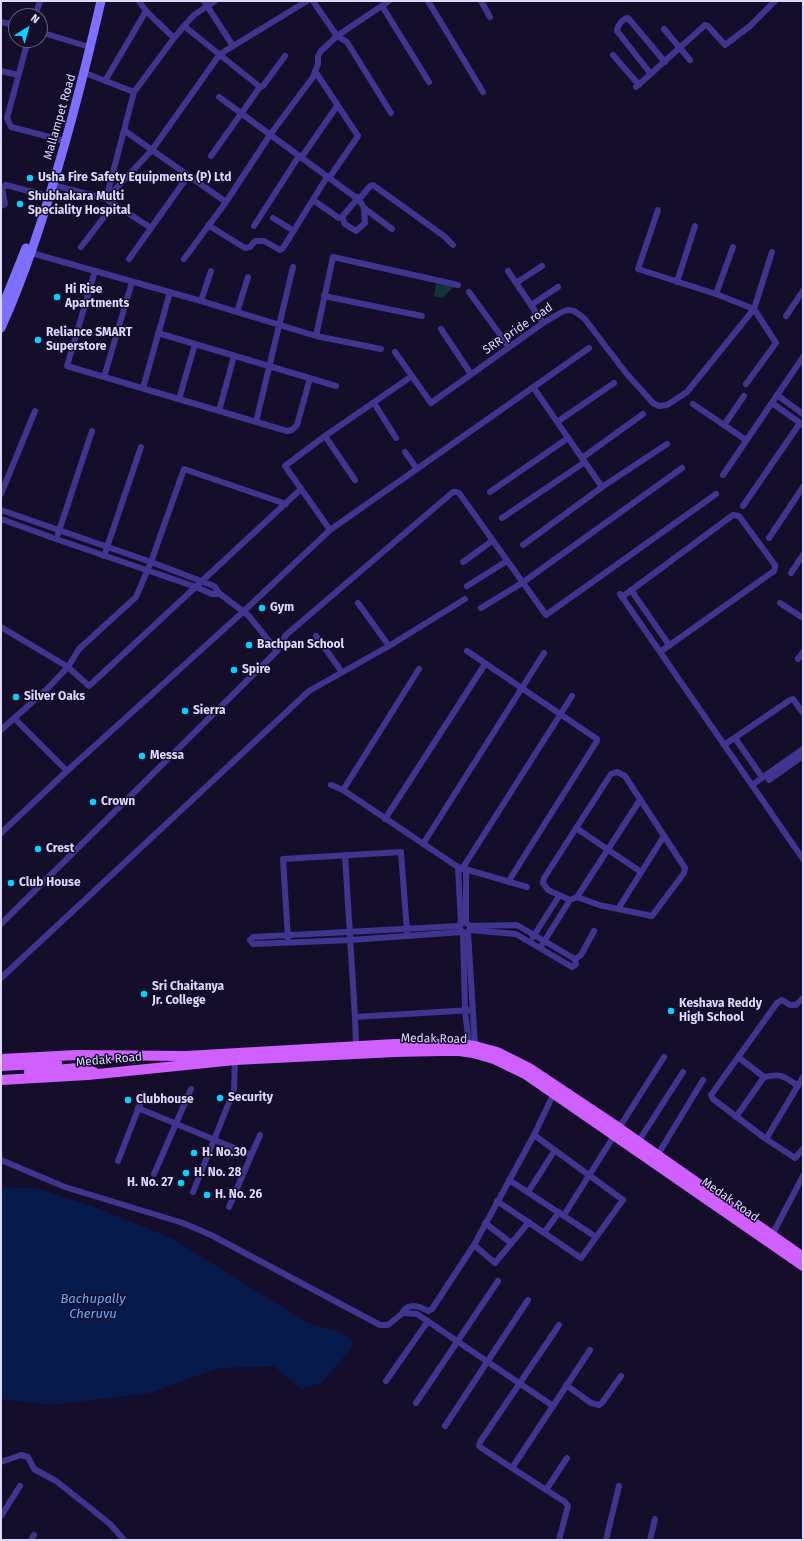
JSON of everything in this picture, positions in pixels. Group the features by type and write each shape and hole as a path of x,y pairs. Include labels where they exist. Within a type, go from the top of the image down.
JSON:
{"main road":[{"name":"Mallampet Road","path":"1,328 19,288 44,195 85,74 96,1"},
{"name":"Mallampet Road","path":"1,310 28,252 53,185 86,46 92,32 101,1"},
{"name":"Medak Road","path":"1,1059 76,1055 186,1056 356,1046 441,1043 472,1046 507,1056 529,1068 803,1266"},
{"name":"Medak Road","path":"1,1080 100,1074 235,1060 395,1052 459,1051 473,1053 509,1065 616,1132 638,1142 803,1257"},
{"path":"1,1066 57,1063 76,1055"},
{"path":"1,1073 79,1068 100,1074"}],"street":[{"path":"139,1 146,11 174,38"},
{"path":"106,199 134,92 184,26 206,4 215,1"},
{"path":"106,199 152,150 220,54 307,1"},
{"path":"313,1 336,36 347,42 391,113"},
{"path":"184,259 226,202 270,135 313,77 318,64 318,56 320,51 336,36 389,1"},
{"path":"428,1 483,92"},
{"path":"481,1 490,17"},
{"path":"613,55 638,86 705,25 708,26 725,46 750,26 775,1"},
{"path":"206,4 234,46"},
{"path":"382,6 429,82"},
{"path":"105,81 146,11"},
{"path":"651,74 617,31 617,27 624,19 628,18 664,62"},
{"path":"184,26 260,87"},
{"path":"664,29 690,60"},
{"path":"48,34 86,46"},
{"path":"26,48 7,118 10,127 63,141"},
{"path":"211,156 260,87 263,86 285,56"},
{"path":"208,226 245,248 250,246 255,241 260,240 280,250 283,248 313,200 358,136 315,71"},
{"path":"1,72 18,75"},
{"path":"85,74 134,92"},
{"path":"219,98 328,178 358,198 364,208 392,229"},
{"path":"254,226 300,157 337,106"},
{"path":"125,131 226,202"},
{"path":"129,259 188,176"},
{"path":"1,206 5,204 2,187 9,184 44,195"},
{"path":"53,185 106,199 151,228"},
{"path":"313,200 336,217 342,217 358,198 361,197 370,186 373,186 444,236 454,245"},
{"path":"81,247 114,204"},
{"path":"342,217 345,224 356,231 365,223 364,208"},
{"path":"658,210 638,269 716,294 754,309 776,343 746,384"},
{"path":"273,218 294,231"},
{"path":"677,282 695,226"},
{"path":"716,294 733,247"},
{"path":"28,252 201,301 316,336 381,349"},
{"path":"754,309 772,252"},
{"path":"316,336 333,257 458,284"},
{"path":"516,283 542,266"},
{"path":"256,422 293,268"},
{"path":"95,271 67,366 287,431 292,430 297,425 310,378"},
{"path":"201,301 212,271"},
{"path":"508,271 543,323"},
{"path":"237,312 248,277"},
{"path":"104,376 132,282"},
{"path":"531,304 558,287"},
{"path":"786,316 803,291"},
{"path":"143,388 170,292"},
{"path":"469,292 509,347"},
{"path":"324,296 422,316"},
{"name":"SRR pride road","path":"395,352 431,402 543,323 568,310 584,318 626,374 653,403 659,406 667,405 687,392 754,309"},
{"path":"441,329 471,374"},
{"path":"158,333 336,386"},
{"path":"179,399 195,344"},
{"path":"1,833 67,771 244,611 330,530 589,348"},
{"path":"219,411 234,356"},
{"path":"723,475 803,357"},
{"path":"330,530 285,466 325,436 412,376"},
{"path":"558,422 614,383"},
{"path":"533,387 602,487"},
{"path":"777,395 803,414"},
{"path":"724,425 744,396"},
{"path":"374,403 396,438"},
{"path":"743,506 801,424 772,403"},
{"path":"693,404 746,440"},
{"path":"1,494 35,411"},
{"path":"502,518 583,460 643,414"},
{"path":"56,539 92,431"},
{"path":"325,436 355,480"},
{"path":"490,492 568,438"},
{"path":"523,545 602,487 667,444"},
{"path":"104,556 141,447"},
{"path":"405,452 417,469"},
{"path":"481,608 522,583 682,468"},
{"path":"1,730 47,689 68,667 79,649 136,597 151,562 184,469 286,504"},
{"path":"769,538 803,488"},
{"path":"1,627 68,667 89,686 301,490"},
{"path":"1,924 277,651 286,635 453,492 459,493 546,615 716,494"},
{"path":"1,510 151,562 199,584"},
{"path":"660,652 774,571 775,565 739,516 733,515 631,590 621,595 660,652 724,745 803,859"},
{"path":"1,519 147,571 199,584 214,586 220,594 244,611 277,651"},
{"path":"463,562 492,541"},
{"path":"791,573 803,555"},
{"path":"467,586 507,561"},
{"path":"631,590 670,645"},
{"path":"1,978 309,691 389,646 465,599"},
{"path":"358,603 389,646"},
{"path":"780,603 803,618"},
{"path":"316,636 342,672"},
{"path":"467,652 595,737 597,741 508,882"},
{"path":"798,659 803,652"},
{"path":"423,844 544,653"},
{"path":"385,819 485,664"},
{"path":"342,790 419,669"},
{"path":"472,1046 472,1010 462,869 572,696"},
{"path":"724,745 790,700 793,699 803,713"},
{"path":"14,718 67,771"},
{"path":"735,738 762,778"},
{"path":"752,785 803,749"},
{"path":"769,780 803,756"},
{"path":"570,900 559,896 544,887 544,878 611,774 617,772 625,776 685,868 684,872 652,916 599,905 577,897"},
{"path":"331,785 342,790 462,869 527,887"},
{"path":"540,948 570,900 577,897 640,800"},
{"path":"576,828 641,872"},
{"path":"618,909 664,836"},
{"path":"797,850 803,846"},
{"path":"288,942 283,859 402,852 408,936"},
{"path":"344,855 351,940 356,1046"},
{"path":"462,869 465,928 465,1010 472,1046"},
{"path":"530,942 559,896"},
{"path":"575,959 517,924 465,928 407,929 253,937 250,940 253,944 351,940 408,936 465,928 516,934 572,967 576,964 575,959"},
{"path":"575,959 581,955 594,930"},
{"path":"803,998 796,1005 790,1005 782,1000 777,1003 711,1095 713,1099 736,1117 795,1158 803,1150"},
{"path":"355,1016 472,1010"},
{"path":"738,1057 764,1077"},
{"path":"544,1233 561,1214 589,1175 664,1058"},
{"path":"193,1192 234,1090 235,1060"},
{"path":"638,1142 683,1072"},
{"path":"736,1117 764,1077 776,1074 786,1077 798,1086"},
{"path":"766,1139 803,1077"},
{"path":"657,1156 703,1080"},
{"path":"154,1174 190,1089"},
{"path":"1,1160 65,1187 183,1223 211,1235 380,1325 385,1326 410,1306 417,1305 428,1311 432,1309 474,1245 534,1135 554,1093"},
{"path":"118,1161 144,1094"},
{"path":"138,1108 251,1155"},
{"path":"229,1207 260,1135"},
{"path":"497,1201 581,1258 623,1200 534,1135"},
{"path":"528,1192 555,1150"},
{"path":"772,1235 803,1176"},
{"path":"509,1180 596,1237"},
{"path":"474,1245 495,1263 529,1222"},
{"path":"485,1223 511,1243"},
{"path":"416,1403 498,1281"},
{"path":"445,1426 528,1300"},
{"path":"402,1313 408,1312 417,1314 553,1406"},
{"path":"386,1381 428,1321"},
{"path":"559,1326 480,1442 479,1446 565,1502 568,1506 559,1540"},
{"path":"512,1468 590,1350"},
{"path":"566,1385 591,1402 599,1405 621,1376"},
{"path":"1,1462 21,1455 28,1457 34,1469 56,1481 89,1507 110,1524 124,1540"},
{"path":"546,1490 567,1458"},
{"path":"1,1516 20,1486"},
{"path":"606,1540 619,1486"},
{"path":"650,1540 655,1519"}],"green space":[{"path":"436,284 455,286 442,298 434,296"}],"water":[{"name":"Bachupally Cheruvu","path":"1,1187 35,1188 97,1208 171,1238 308,1323 343,1333 352,1341 351,1349 321,1383 301,1389 274,1366 219,1368 149,1393 51,1405 1,1399"}],"place":[{"name":"Usha Fire Safety Equipments (P) Ltd","path":"30,178"},
{"name":"Shubhakara Multi Speciality Hospital","path":"20,204"},
{"name":"Hi Rise Apartments","path":"57,297"},
{"name":"Reliance SMART Superstore","path":"38,340"},
{"name":"Gym","path":"262,608"},
{"name":"Bachpan School","path":"249,645"},
{"name":"Spire","path":"234,670"},
{"name":"Silver Oaks","path":"16,697"},
{"name":"Sierra","path":"185,711"},
{"name":"Messa","path":"142,756"},
{"name":"Crown","path":"93,802"},
{"name":"Crest","path":"38,849"},
{"name":"Club House","path":"11,883"},
{"name":"Sri Chaitanya Jr. College","path":"144,994"},
{"name":"Keshava Reddy High School","path":"671,1011"},
{"name":"Security","path":"220,1098"},
{"name":"Clubhouse","path":"128,1100"},
{"name":"H. No.30","path":"194,1153"},
{"name":"H. No. 28","path":"186,1173"},
{"name":"H. No. 27","path":"181,1183"},
{"name":"H. No. 26","path":"207,1195"}]}
